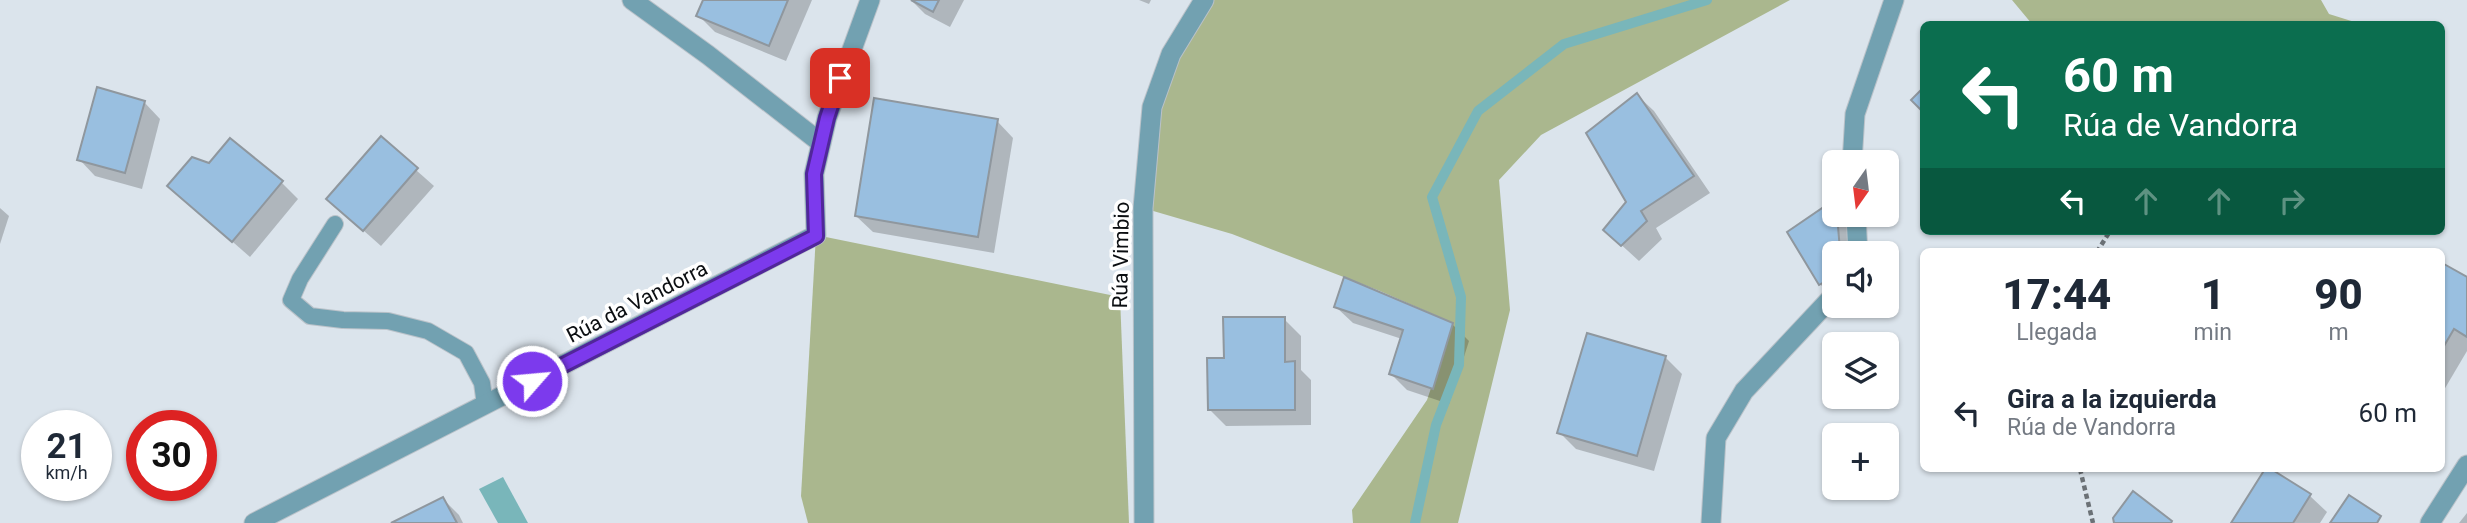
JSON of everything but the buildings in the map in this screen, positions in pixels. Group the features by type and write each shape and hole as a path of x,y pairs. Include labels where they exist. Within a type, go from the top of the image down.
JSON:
{"street":[{"path":"632,0 821,143 847,58 870,0"},
{"name":"Rúa Vimbio","path":"1144,523 1143,208 1152,107 1171,54 1204,0"},
{"path":"1853,150 1855,114 1894,0"},
{"name":"Rúa da Vandorra","path":"254,523 816,236 814,174 821,143"},
{"path":"1711,523 1716,439 1744,391 1822,308"},
{"path":"2430,523 2467,465"}],"lane":[{"path":"335,224 300,279 291,300 310,316 388,321 428,331 466,353 482,383 485,405"}],"path":[{"path":"2081,472 2094,523"}],"green space":[{"path":"1204,0 1790,0 1541,135 1499,180 1510,310 1458,523 1353,523 1352,510 1427,400 1453,323 1380,291 1232,234 1143,208 1152,107"},
{"path":"2012,0 2321,0 2329,14 2351,21 2239,21 2030,21"},
{"path":"816,235 1120,297 1129,523 808,523 801,496"}],"water":[{"path":"503,477 528,523 498,523 479,489"}],"waterway":[{"path":"1415,523 1436,425 1459,365 1461,297 1432,197 1478,111 1564,44 1707,0"}],"route":[{"path":"532,381 816,236 814,174 840,78"}]}
